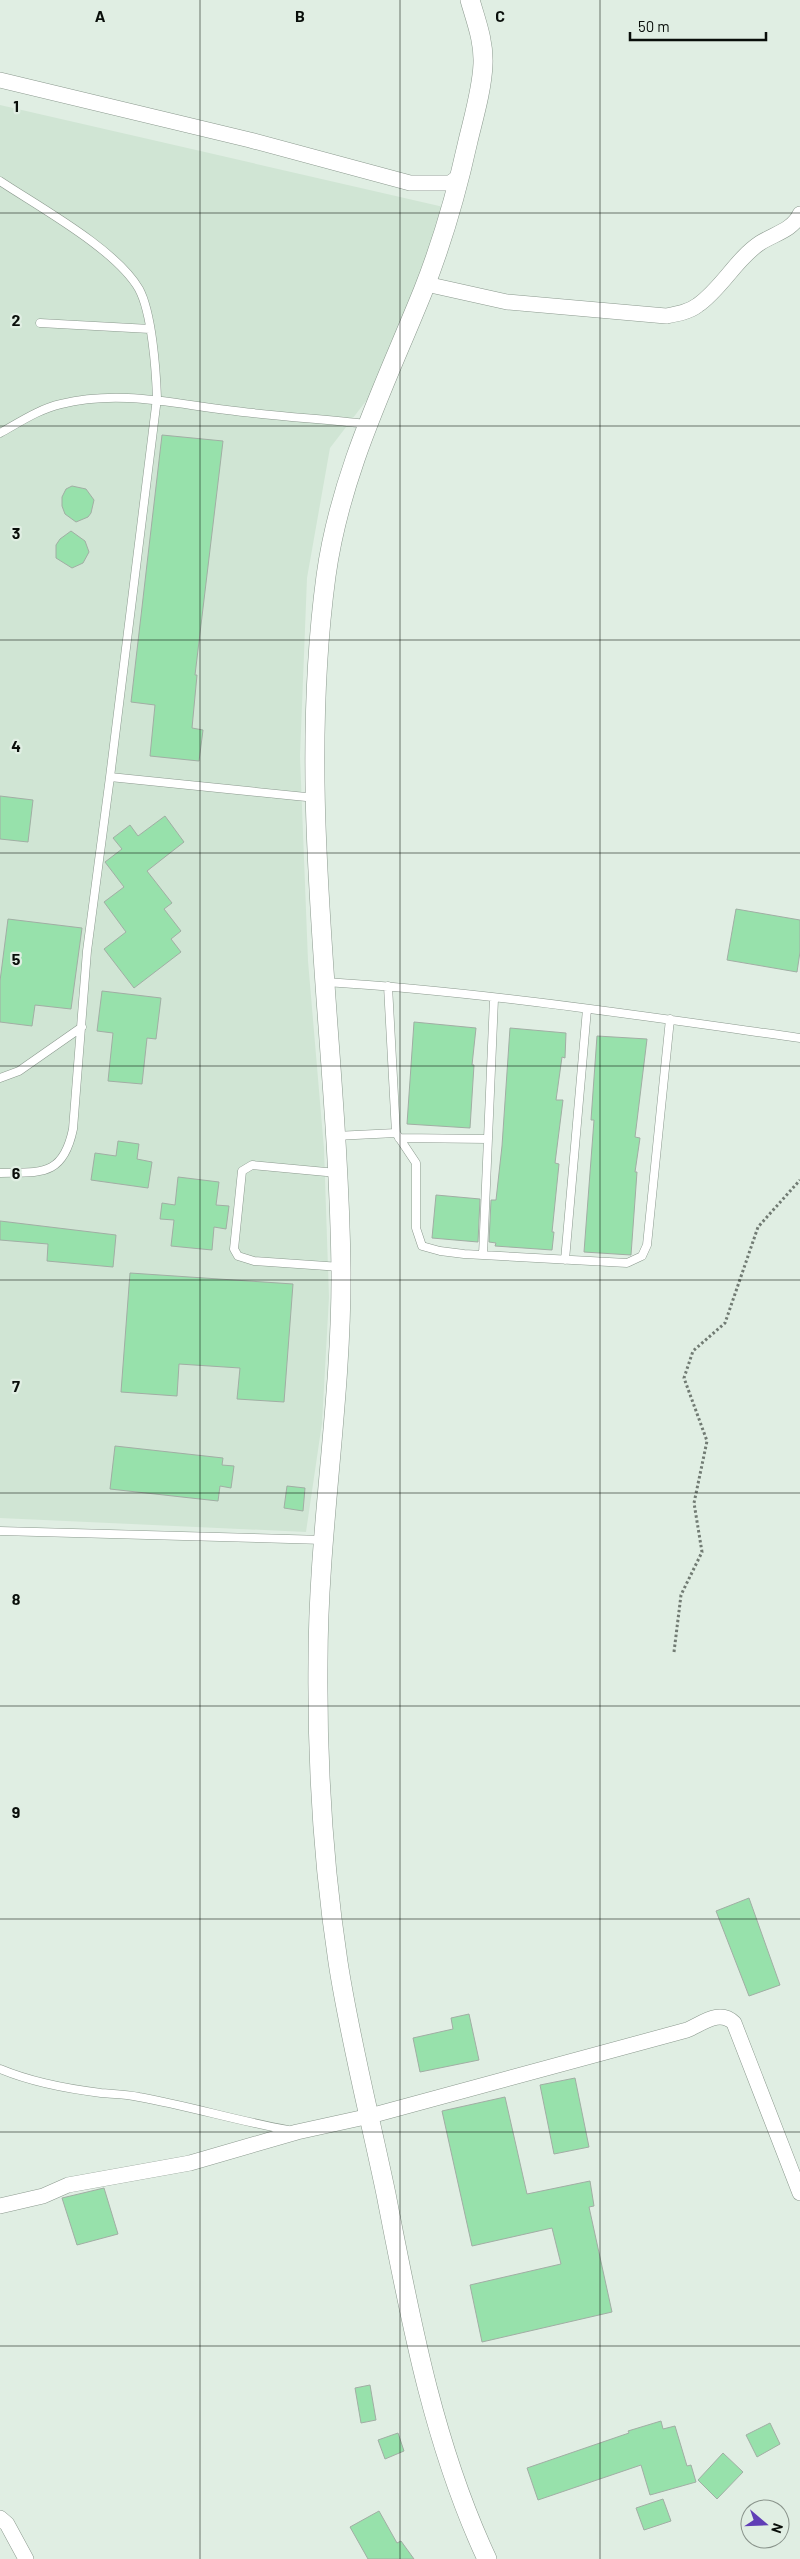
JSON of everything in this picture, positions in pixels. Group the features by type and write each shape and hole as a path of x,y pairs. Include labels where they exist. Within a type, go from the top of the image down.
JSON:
{"street":[{"path":"470,0 482,38 484,60 460,176 426,284 366,424 333,529 326,579 314,716 324,982 337,1173 340,1340 324,1540 318,1656 320,1788 325,1857 339,1967 417,2350 462,2502 487,2559"},
{"path":"0,80 250,140 410,183 450,183 460,176"},
{"path":"426,284 508,302 541,306 666,316 678,314 703,302 750,251 788,227 800,214"},
{"path":"0,2206 43,2196 68,2184 190,2162 297,2132 370,2116 688,2030 720,2015 728,2017 734,2022 800,2193"},
{"path":"0,2518 7,2524 26,2559"}],"lane":[{"path":"0,181 86,238 124,271 140,291 150,329 156,370 157,398 87,951 82,1027 70,1144 62,1158 44,1172 0,1173"},
{"path":"40,323 150,329"},
{"path":"0,433 44,409 69,402 115,397 157,398 226,410 366,424"},
{"path":"110,776 316,798"},
{"path":"324,982 388,986 670,1019 800,1038"},
{"path":"388,986 397,1136 416,1163 416,1228 422,1246 440,1251 627,1264 642,1256 647,1245 670,1019"},
{"path":"483,1255 494,999"},
{"path":"565,1260 588,1010"},
{"path":"0,1078 19,1071 82,1027"},
{"path":"335,1136 397,1136 488,1140"},
{"path":"337,1173 252,1164 242,1171 234,1249 238,1256 254,1261 340,1266"},
{"path":"0,1530 324,1540"},
{"path":"0,2069 23,2077 99,2093 139,2096 209,2112 240,2122 297,2132"}],"path":[{"path":"674,1652 681,1595 702,1552 694,1503 707,1441 684,1378 693,1352 725,1323 758,1227 800,1180"}],"shaded area":[{"path":"0,105 448,208 379,384 330,448 307,578 300,756 308,961 324,1149 329,1297 322,1423 306,1532 0,1518"}],"building":[{"path":"162,435 223,441 195,675 197,675 192,728 203,730 199,761 150,756 155,705 131,702"},
{"path":"72,486 86,489 94,500 88,517 76,522 65,514 62,506 62,497 66,489"},
{"path":"71,531 85,541 89,552 83,563 72,568 56,558 56,545 60,539"},
{"path":"0,796 33,800 28,842 0,839"},
{"path":"165,816 184,842 147,871 172,903 164,909 181,931 171,939 181,952 134,988 104,949 126,932 104,902 124,887 105,862 122,849 113,838 130,825 138,836"},
{"path":"736,909 800,920 800,952 797,972 727,960"},
{"path":"8,919 82,928 71,1009 35,1005 32,1026 0,1022 0,981"},
{"path":"102,991 161,998 156,1039 147,1038 142,1084 108,1081 113,1033 97,1031"},
{"path":"414,1022 476,1028 472,1065 474,1065 470,1128 407,1124"},
{"path":"510,1028 566,1033 565,1058 562,1057 556,1100 563,1100 555,1163 559,1164 552,1250 495,1246 496,1243 489,1242 491,1200 496,1200 502,1146"},
{"path":"597,1036 647,1039 635,1137 640,1138 635,1172 637,1172 631,1255 584,1252 594,1120 591,1120"},
{"path":"118,1141 139,1144 137,1159 152,1162 148,1188 91,1180 95,1153 116,1156"},
{"path":"178,1177 219,1182 216,1205 229,1206 226,1229 214,1227 212,1250 171,1246 174,1220 160,1219 162,1203 175,1205"},
{"path":"436,1195 480,1199 478,1242 432,1238"},
{"path":"0,1221 116,1235 113,1267 47,1261 48,1244 0,1240"},
{"path":"130,1273 293,1284 284,1402 237,1399 240,1368 179,1364 177,1396 121,1392"},
{"path":"115,1446 223,1458 222,1465 234,1466 231,1488 220,1486 218,1501 110,1489"},
{"path":"287,1486 305,1488 303,1511 284,1508"},
{"path":"749,1898 780,1985 749,1996 716,1911"},
{"path":"469,2014 479,2060 420,2072 413,2038 453,2029 451,2018"},
{"path":"575,2078 589,2147 554,2154 540,2085"},
{"path":"505,2097 527,2194 590,2181 594,2206 589,2207 612,2312 482,2342 470,2285 561,2264 552,2228 472,2246 442,2111"},
{"path":"104,2188 118,2234 77,2245 62,2198"},
{"path":"370,2385 376,2420 361,2423 355,2388"},
{"path":"661,2421 663,2429 675,2426 687,2466 691,2465 696,2482 650,2495 641,2465 538,2500 527,2468"},
{"path":"770,2423 780,2444 757,2457 746,2435"},
{"path":"398,2433 404,2451 385,2459 378,2440"},
{"path":"723,2453 743,2472 717,2499 698,2480"},
{"path":"663,2499 671,2521 644,2530 636,2508"},
{"path":"379,2511 397,2543 401,2541 414,2559 368,2559 350,2527"}]}
